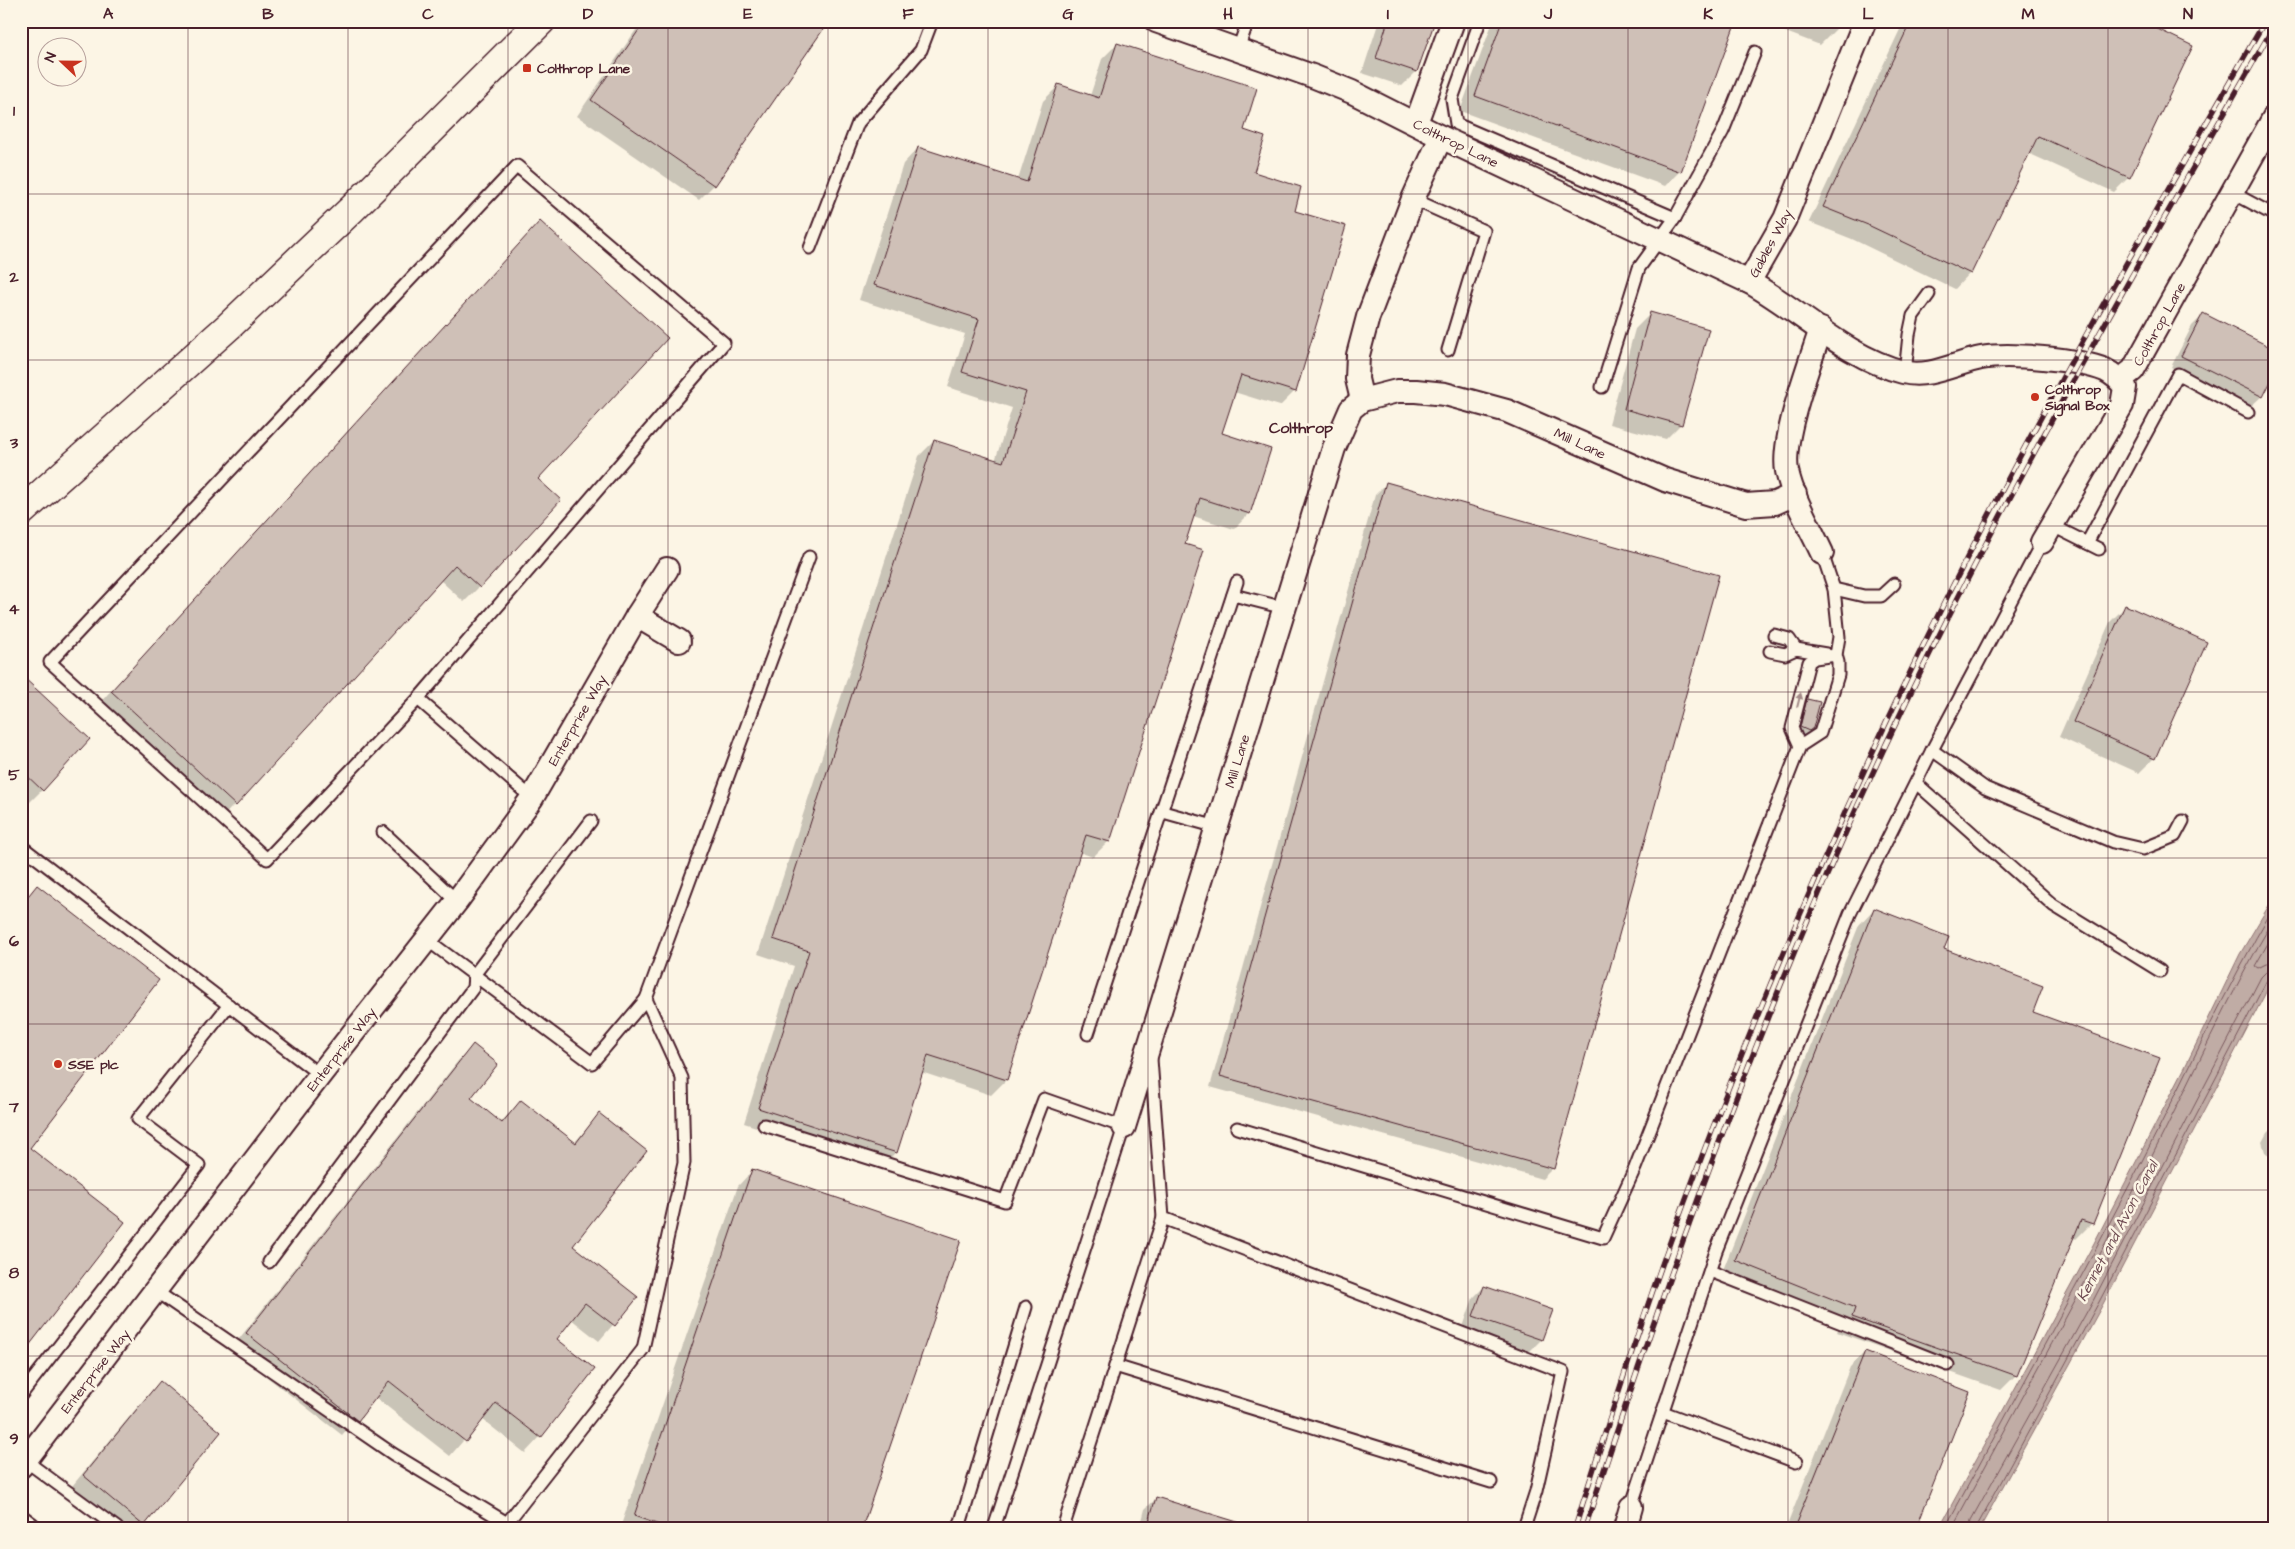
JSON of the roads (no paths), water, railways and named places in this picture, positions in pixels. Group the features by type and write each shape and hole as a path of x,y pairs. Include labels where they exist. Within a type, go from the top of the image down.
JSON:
{"main road":[{"path":"21,512 229,326 352,209 541,21"}],"street":[{"name":"Colthrop Lane","path":"1156,21 1316,77 1749,282"},
{"path":"1416,123 1453,21"},
{"name":"Gables Way","path":"1821,329 1775,296 1749,282 1785,219 1865,21"},
{"name":"Colthrop Lane","path":"2120,380 2133,370 2274,117"},
{"path":"1362,400 1357,379 1358,355 1368,317 1413,199 1441,137"},
{"path":"1822,553 1795,494 1787,470 1788,445 1795,410 1821,329 1872,362 1905,373 1934,372 1964,362 2004,356 2036,358 2094,367 2106,371 2120,380 2125,387 2122,405 2046,533"},
{"name":"Mill Lane","path":"1124,1127 1334,448 1351,409 1362,400 1397,391 1445,394 1507,411 1657,477 1746,505 1775,503 1795,494"},
{"name":"Enterprise Way","path":"24,1464 320,1075 457,901 532,798 637,616 667,569"},
{"path":"637,616 679,641"},
{"path":"21,1522 29,1528"}],"lane":[{"path":"810,248 858,122 921,50 932,21"},
{"path":"1238,49 1248,21"},
{"path":"1480,21 1452,99 1456,124 1675,218"},
{"path":"1602,387 1639,268 1675,218 1723,131 1755,52"},
{"path":"517,166 724,342 418,699 267,860 50,662 517,166"},
{"path":"2233,192 2274,215"},
{"path":"1413,199 1484,231 1448,350"},
{"path":"1905,373 1913,316 1929,294"},
{"path":"2087,543 2178,374 2248,412"},
{"path":"1628,1518 1710,1271 1850,914 1932,750 2046,533 2087,543 2099,549"},
{"path":"1237,1128 1604,1238 1635,1168 1800,746 1820,733 1838,675 1836,655 1839,637 1834,589 1822,553"},
{"path":"426,939 592,1064 646,999 809,557"},
{"path":"1088,1034 1163,812 1237,582"},
{"path":"1834,589 1864,596 1881,596 1894,584"},
{"path":"1233,595 1285,608"},
{"path":"1774,634 1789,638 1796,649"},
{"path":"1770,651 1785,654 1796,649 1836,655"},
{"path":"1800,746 1792,728 1809,662 1814,658 1836,655"},
{"path":"418,699 532,798"},
{"path":"1932,750 1985,788 2113,842 2143,849 2175,836 2183,821"},
{"path":"1916,783 2053,905 2160,971"},
{"path":"1163,812 1217,827"},
{"path":"269,1262 473,988 474,974 591,821"},
{"path":"384,832 457,901"},
{"path":"21,846 320,1075"},
{"path":"156,1292 393,1454 507,1523 643,1348 684,1163 682,1078 646,999"},
{"path":"21,1395 199,1164 138,1119 229,1005"},
{"path":"1063,1528 1163,1218 1150,1040"},
{"path":"764,1125 1005,1201 1044,1099 1124,1127 994,1528"},
{"path":"1163,1218 1562,1372 1536,1491 1524,1528"},
{"path":"1710,1271 1948,1365"},
{"path":"959,1528 1026,1307"},
{"path":"1115,1366 1491,1482"},
{"path":"1663,1412 1796,1462"},
{"path":"24,1464 117,1528"}],"water":[{"name":"Kennet and Avon Canal","path":"2274,897 2274,977 2103,1304 1980,1528 1939,1528 2093,1245 2185,1067 2240,954"}],"railway":[{"path":"1575,1528 1643,1319 1733,1075 1808,896 1888,719 1931,629 2022,453 2117,279 2265,21"},
{"path":"1585,1528 1654,1323 1728,1119 1808,918 1852,819 1941,632 2032,457 2127,284 2274,26"}],"place":[{"name":"Colthrop Lane","path":"527,68"},
{"name":"Colthrop Signal Box","path":"2035,397"},
{"name":"SSE plc","path":"58,1064"}],"district":[{"name":"Colthrop","path":"1301,427"}]}
